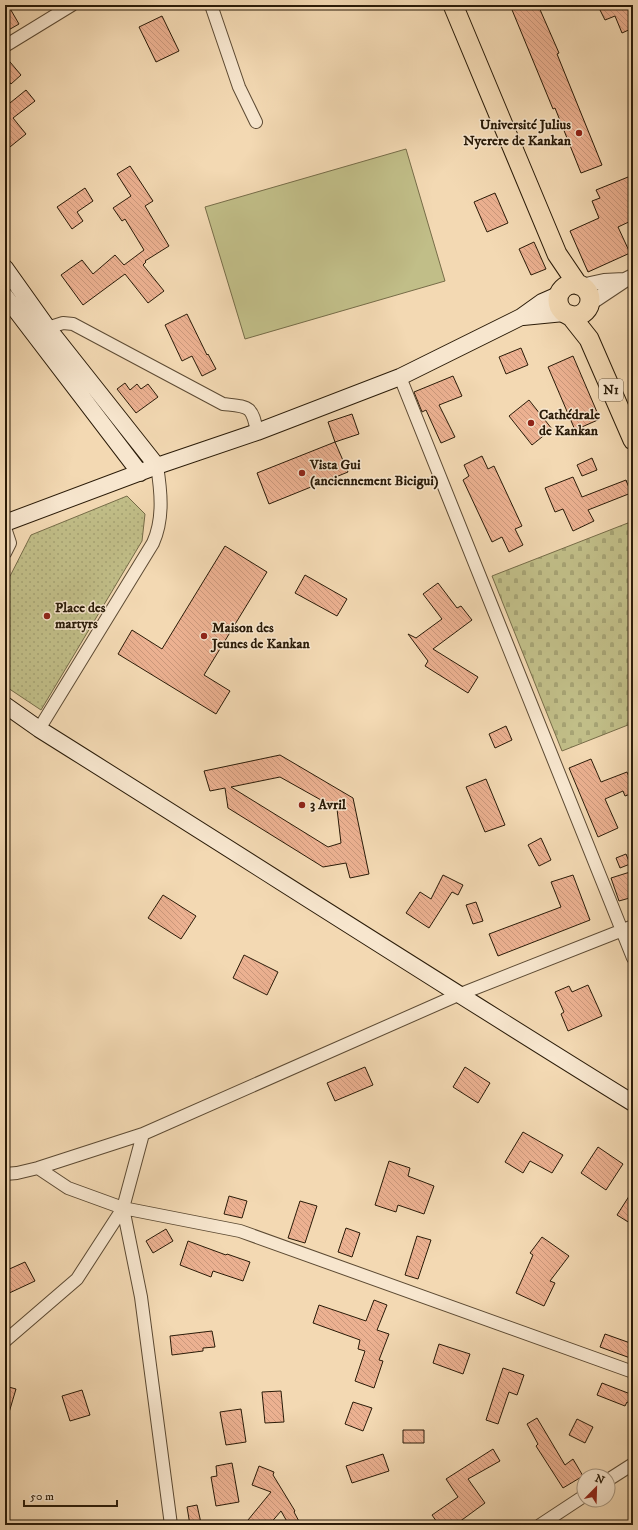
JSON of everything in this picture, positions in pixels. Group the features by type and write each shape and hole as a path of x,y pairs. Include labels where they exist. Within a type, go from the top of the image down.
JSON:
{"highway":[{"path":"453,5 556,254 569,298 580,314 588,306"},
{"name":"N1","path":"569,298 589,339 633,440"},
{"name":"N1","path":"588,306 589,339"}],"main road":[{"path":"5,268 47,327 157,466"},
{"path":"5,296 140,472"},
{"path":"5,523 140,472 257,432 400,377 521,317 542,302 569,298"},
{"path":"5,705 39,729 251,861 458,995 633,1103"}],"street":[{"path":"5,46 72,5"},
{"path":"211,5 239,87 256,122"},
{"path":"569,298 604,281 629,278"},
{"path":"588,306 629,278"},
{"path":"32,333 63,323 73,324 223,404 243,406 250,410 254,415 257,432"},
{"path":"400,377 627,929 633,958"},
{"path":"39,729 153,543 159,528 160,489 157,466"},
{"path":"140,472 160,489"},
{"path":"5,528 10,543 5,553"},
{"path":"5,1174 38,1168 143,1134 458,995 627,929"},
{"path":"5,1341 77,1279 122,1208 143,1134"},
{"path":"38,1168 68,1188 122,1208 240,1231 633,1372"},
{"path":"122,1208 141,1297 171,1525"},
{"path":"616,1475 633,1464"},
{"path":"540,1525 576,1501"}],"green space":[{"path":"406,149 445,281 245,339 205,207"},
{"path":"127,496 145,514 142,541 41,710 5,686 5,586 31,535"},
{"path":"633,521 633,723 562,751 492,576"}],"building":[{"path":"5,5 8,5 19,24 5,32"},
{"path":"510,5 538,5 559,53 557,54 602,165 581,173 555,108 553,109"},
{"path":"607,5 633,5 633,28 622,33 615,16 605,20 599,8"},
{"path":"162,16 179,51 156,62 139,27"},
{"path":"5,56 21,75 11,84 5,77"},
{"path":"26,90 35,101 13,118 26,134 5,151 5,107"},
{"path":"130,166 153,201 145,206 169,246 145,261 146,262 143,265 164,291 148,303 125,274 83,305 61,275 82,260 93,274 115,255 124,265 144,250 125,219 122,221 113,208 131,196 117,174"},
{"path":"633,175 633,220 618,227 630,253 588,272 570,231 599,218 592,201 600,198 596,190"},
{"path":"85,188 93,201 77,212 83,221 72,229 57,207"},
{"path":"495,193 508,223 487,232 474,202"},
{"path":"534,242 546,269 531,275 519,249"},
{"path":"187,314 207,355 208,354 216,369 202,376 192,356 182,361 165,325"},
{"path":"521,348 528,365 506,374 499,357"},
{"path":"573,356 600,419 575,430 548,367"},
{"path":"453,376 462,396 439,405 455,437 441,443 426,410 422,412 414,392"},
{"path":"125,383 130,390 137,384 141,389 148,384 158,397 136,413 117,389"},
{"name":"Cathédrale de Kankan","path":"529,400 552,429 532,445 509,416"},
{"path":"352,414 359,434 335,442 328,422"},
{"name":"Vista Gui (anciennement Bicigui)","path":"335,442 348,472 269,504 257,473"},
{"path":"482,456 488,469 494,466 522,526 515,529 523,545 509,552 502,537 492,542 463,480 469,476 464,465"},
{"path":"592,458 597,470 582,476 577,465"},
{"path":"573,477 582,497 626,480 631,493 588,510 594,521 573,531 563,509 555,512 545,488"},
{"path":"225,546 267,572 204,675 230,691 216,714 118,654 132,630 162,649"},
{"path":"305,575 347,599 337,616 295,593"},
{"path":"438,583 457,608 461,606 472,620 433,649 478,677 468,693 425,666 428,661 408,634 416,638 442,619 423,594"},
{"path":"506,726 512,740 495,748 489,734"},
{"path":"280,755 353,798 369,874 350,878 346,863 323,867 228,808 225,788 210,791 204,771","holes":["280,777 337,809 341,843 328,847 231,787"]},
{"path":"591,759 601,782 627,772 633,787 633,793 625,796 623,791 605,799 618,828 598,837 569,768"},
{"path":"486,779 505,825 485,832 466,787"},
{"path":"541,838 551,860 539,866 528,845"},
{"path":"626,854 630,864 620,868 616,858"},
{"path":"630,872 633,881 633,897 619,901 611,878"},
{"path":"443,875 463,885 458,895 452,892 429,928 406,913 420,892 431,899"},
{"path":"573,875 590,920 498,956 489,934 561,907 551,882"},
{"path":"163,895 196,916 181,939 148,918"},
{"path":"476,902 483,921 473,924 466,905"},
{"path":"244,955 278,972 267,995 233,978"},
{"path":"588,985 602,1016 568,1031 561,1014 564,1012 555,992 569,986 572,992"},
{"path":"365,1067 373,1085 335,1101 327,1083"},
{"path":"465,1067 490,1083 478,1103 453,1087"},
{"path":"523,1132 563,1155 552,1173 530,1161 523,1173 505,1162"},
{"path":"598,1147 623,1164 606,1190 581,1173"},
{"path":"389,1161 410,1168 408,1176 434,1186 424,1214 398,1205 396,1212 375,1205"},
{"path":"633,1190 633,1225 617,1215"},
{"path":"229,1196 247,1201 242,1218 224,1214"},
{"path":"300,1201 317,1206 305,1243 288,1238"},
{"path":"346,1228 360,1233 352,1257 338,1252"},
{"path":"166,1229 173,1241 153,1253 146,1241"},
{"path":"417,1236 431,1240 418,1279 405,1275"},
{"path":"542,1237 569,1256 550,1281 555,1283 544,1306 516,1293 533,1255 530,1253"},
{"path":"188,1241 250,1262 243,1281 213,1271 211,1277 180,1265"},
{"path":"25,1262 35,1281 5,1295 5,1271"},
{"path":"374,1300 387,1305 377,1330 389,1334 379,1360 383,1361 374,1388 355,1381 365,1351 358,1349 360,1340 313,1323 319,1305 366,1321"},
{"path":"212,1331 215,1347 203,1348 203,1351 172,1355 170,1336"},
{"path":"605,1334 633,1344 633,1359 600,1347"},
{"path":"439,1344 470,1354 463,1374 433,1363"},
{"path":"503,1368 524,1375 517,1395 509,1392 498,1424 486,1420"},
{"path":"602,1383 633,1395 633,1405 627,1402 625,1406 597,1395"},
{"path":"5,1386 16,1389 8,1416 5,1416"},
{"path":"82,1390 90,1415 70,1421 62,1396"},
{"path":"281,1391 284,1422 265,1423 262,1392"},
{"path":"353,1402 372,1408 363,1431 345,1424"},
{"path":"241,1409 246,1442 226,1445 220,1412"},
{"path":"537,1418 565,1465 573,1459 578,1468 576,1468 576,1480 563,1488 536,1446 538,1444 527,1424"},
{"path":"577,1419 593,1427 585,1443 569,1435"},
{"path":"403,1430 424,1430 424,1443 403,1443"},
{"path":"493,1449 500,1461 468,1479 485,1503 455,1525 439,1525 432,1515 458,1497 446,1479"},
{"path":"383,1454 389,1471 352,1483 346,1466"},
{"path":"232,1463 239,1502 216,1506 211,1477 217,1476 216,1466"},
{"path":"259,1466 274,1472 273,1475 295,1511 294,1512 301,1525 289,1525 281,1511 269,1525 254,1525 248,1520 271,1492 252,1485"},
{"path":"197,1505 201,1523 190,1525 187,1507"}],"place":[{"name":"Université Julius Nyerere de Kankan","path":"579,133"},
{"name":"Cathédrale de Kankan","path":"531,423"},
{"name":"Vista Gui (anciennement Bicigui)","path":"302,473"},
{"name":"Place des martyrs","path":"47,616"},
{"name":"Maison des Jeunes de Kankan","path":"204,636"},
{"name":"3 Avril","path":"302,805"}]}
